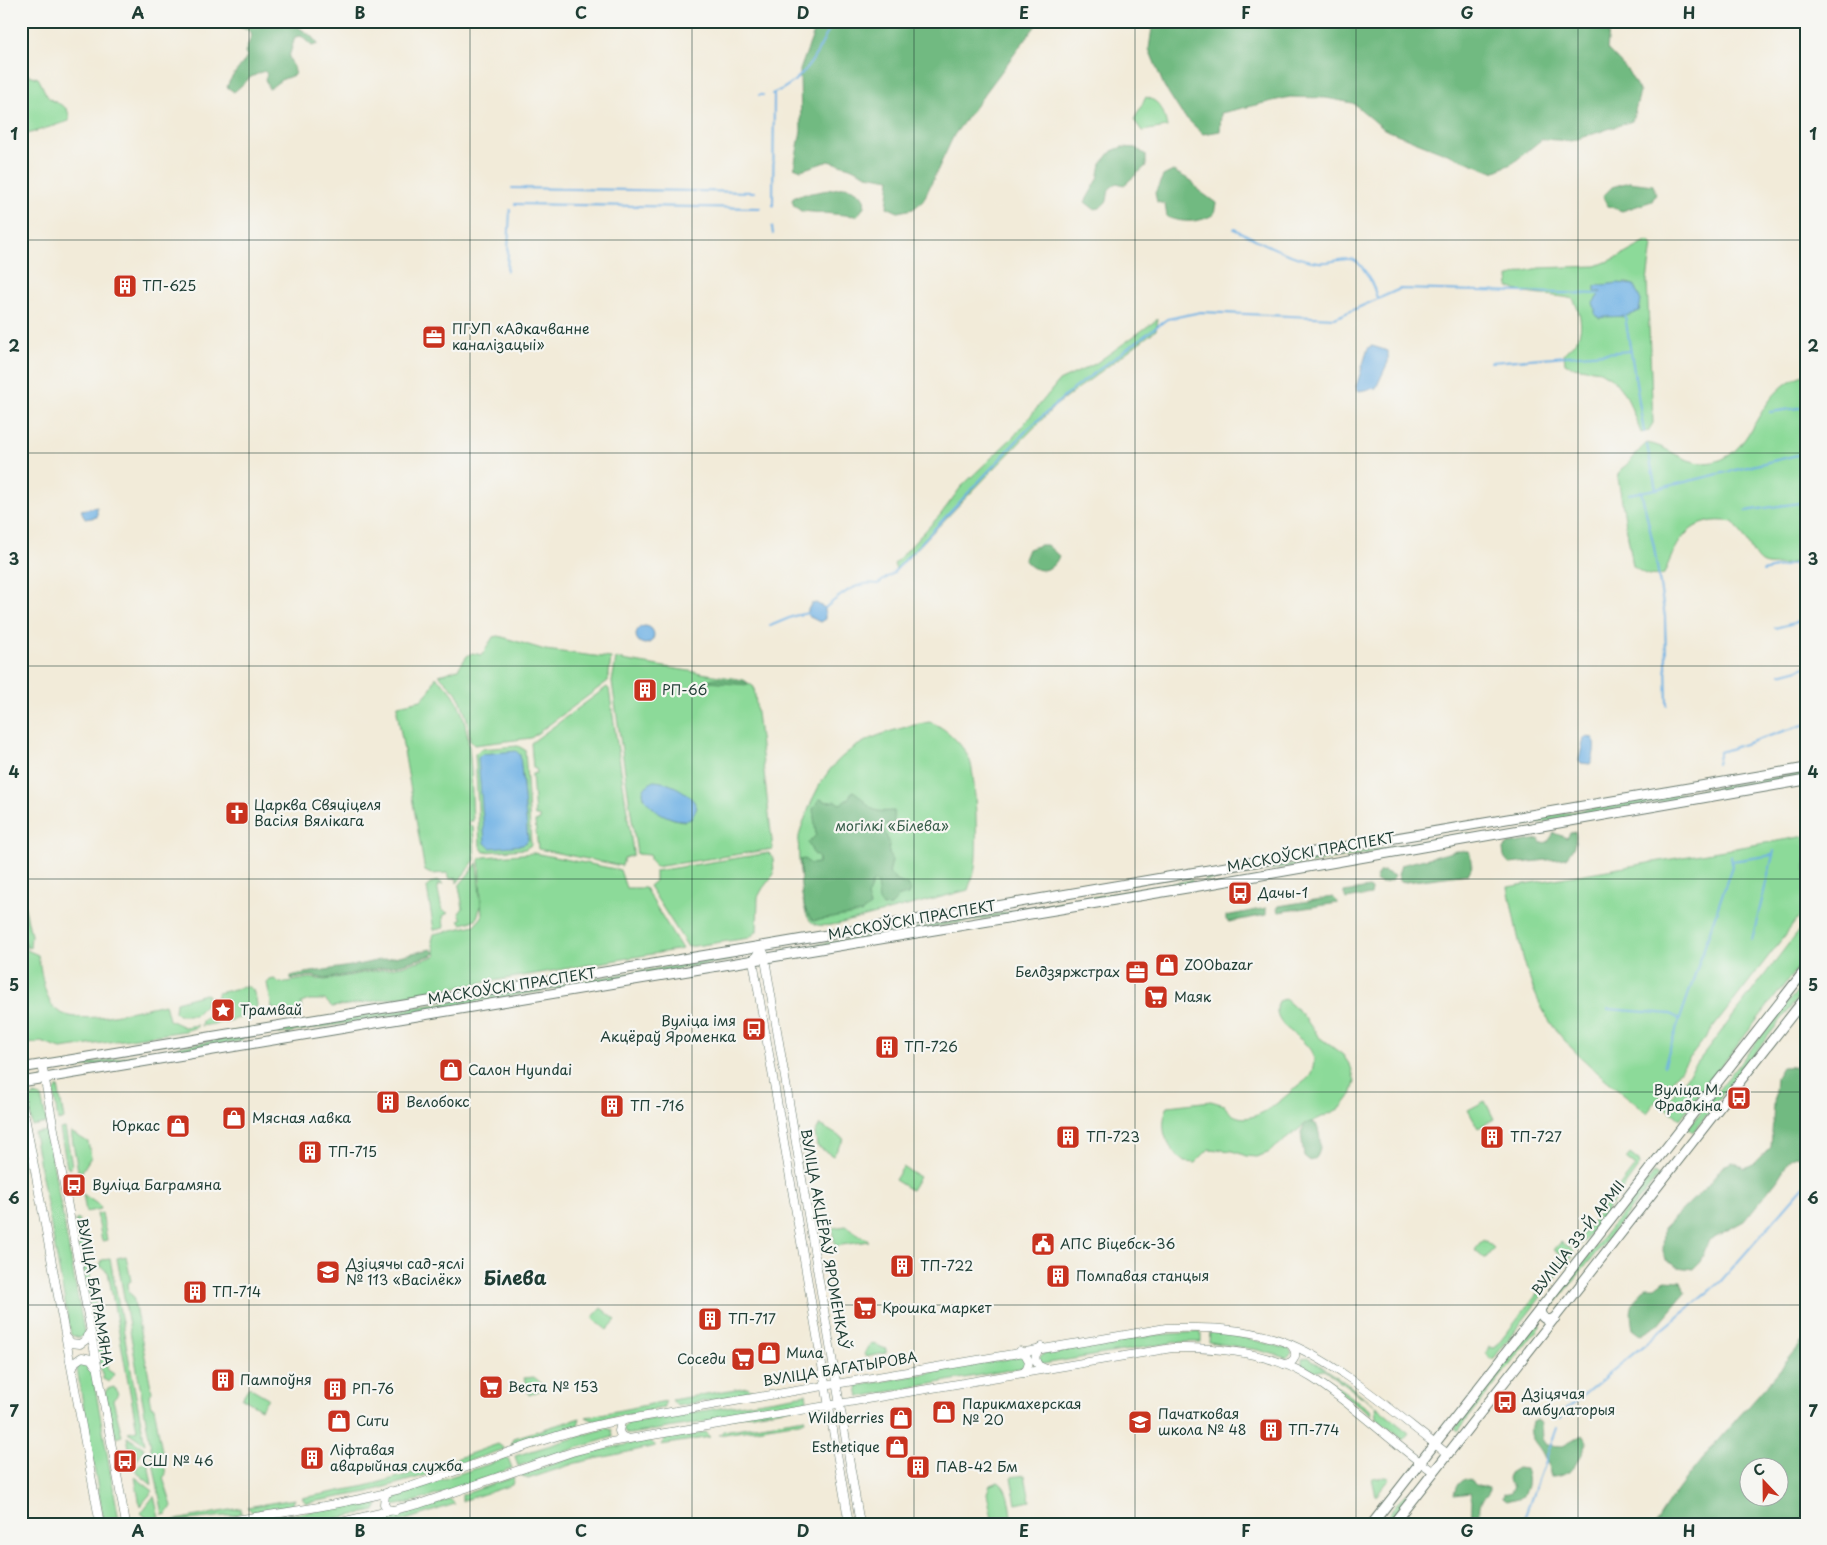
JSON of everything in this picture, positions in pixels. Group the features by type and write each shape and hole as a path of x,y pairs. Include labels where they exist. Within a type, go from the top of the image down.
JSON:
{"main road":[{"name":"МАСКОЎСКІ ПРАСПЕКТ","path":"21,1068 1038,900 1806,768"},
{"name":"МАСКОЎСКІ ПРАСПЕКТ","path":"21,1082 1040,912 1806,780"},
{"path":"1038,900 1044,905 1040,912"},
{"name":"ВУЛІЦА 33-Й АРМІІ","path":"1372,1524 1806,969"},
{"path":"1393,1524 1806,997"},
{"path":"267,1027 270,1040"},
{"path":"1541,1307 1540,1313 1543,1318 1549,1320 1555,1318"},
{"path":"1530,1321 1535,1319 1542,1321 1545,1326 1544,1331"}],"street":[{"name":"ВУЛІЦА АКЦЁРАЎ ЯРОМЕНКАЎ","path":"763,946 860,1524"},
{"path":"753,960 763,946"},
{"name":"ВУЛІЦА АКЦЁРАЎ ЯРОМЕНКАЎ","path":"753,960 849,1524"},
{"name":"ВУЛІЦА БАГРАМЯНА","path":"42,1064 89,1331 126,1524"},
{"path":"21,1095 100,1524"},
{"name":"ВУЛІЦА БАГАТЫРОВА","path":"213,1524 371,1496 578,1430 606,1423 1042,1347 1166,1328 1205,1327 1247,1333 1291,1345 1346,1377 1448,1454"},
{"path":"66,1336 71,1343 80,1344 87,1339 89,1331"},
{"path":"1284,1364 1292,1362 1295,1358 1295,1352 1291,1345"},
{"path":"1042,1347 1036,1353 1035,1359 1039,1366 1046,1369"},
{"path":"334,1524 395,1511 572,1452 611,1442 1172,1348 1204,1348 1235,1351 1284,1364 1301,1372 1331,1391 1434,1472"},
{"path":"1020,1351 1025,1354 1029,1361 1029,1367 1023,1373"},
{"path":"1301,1372 1297,1364 1299,1359 1310,1355"},
{"path":"73,1370 75,1362 82,1357 91,1359 96,1366"},
{"path":"626,1419 621,1422 619,1431 621,1436 629,1439"},
{"path":"606,1423 612,1424 617,1432 615,1439 611,1442"},
{"path":"390,1491 384,1498 384,1504 387,1509 395,1511"},
{"path":"371,1496 376,1498 381,1504 379,1512 375,1516"}],"green space":[{"path":"234,21 290,21 311,36 318,44 312,46 301,36 295,37 289,57 295,71 294,75 281,80 269,89 265,79 267,74 264,71 251,77 234,92 227,87 247,56 245,52 252,35 249,30 236,26"},
{"path":"818,21 1039,21 954,135 923,201 913,209 898,212 887,207 890,179 867,175 850,167 829,161 801,170 794,167 801,131 800,70"},
{"path":"1153,21 1610,21 1607,49 1628,71 1640,92 1632,121 1572,141 1542,139 1513,163 1493,172 1384,129 1353,103 1326,98 1290,97 1221,113 1220,131 1203,134 1182,114 1164,86 1149,49"},
{"path":"29,75 38,78 48,97 66,109 69,121 21,136 21,85"},
{"path":"1146,97 1159,105 1167,127 1142,131 1134,120"},
{"path":"1122,147 1136,148 1146,155 1146,166 1124,185 1117,183 1109,189 1107,201 1100,208 1094,209 1085,202 1098,179 1101,164 1112,151"},
{"path":"1173,171 1192,181 1198,190 1216,203 1214,214 1203,219 1191,221 1167,217 1165,204 1157,202 1155,193 1163,176"},
{"path":"1629,182 1653,185 1656,194 1652,201 1622,211 1608,206 1603,196 1612,187"},
{"path":"845,187 856,191 863,198 864,206 856,216 801,211 794,206 792,200 795,196"},
{"path":"1648,241 1652,245 1647,281 1653,423 1648,431 1641,433 1627,397 1613,379 1600,371 1573,367 1565,363 1564,354 1574,344 1581,326 1578,309 1573,299 1524,293 1509,287 1508,277 1525,271 1540,268 1596,266 1619,257","holes":["1627,283 1634,285 1623,317 1612,315 1599,318 1595,315 1597,297 1601,294 1601,291 1595,292 1598,285"]},
{"path":"1158,319 1156,330 1055,406 896,570 894,564 941,514 961,487 1015,435 1059,381 1095,364"},
{"path":"1806,374 1806,560 1787,564 1765,564 1759,561 1733,522 1718,521 1706,522 1688,532 1675,550 1664,574 1655,576 1647,574 1633,566 1618,478 1621,469 1647,443 1662,447 1696,462 1704,463 1721,460 1735,451 1775,394 1788,382"},
{"path":"1047,545 1059,556 1052,566 1043,570 1033,567 1024,559 1028,549"},
{"path":"499,636 545,650 611,658 608,681 531,738 474,745 470,741 468,722 461,701 456,692 439,675 458,669 467,656 472,653 482,655 493,637"},
{"path":"616,659 744,680 754,687 773,849 655,867 650,859 650,855 637,854 612,682","holes":["643,796 685,821 673,819 661,813"]},
{"path":"436,677 453,694 461,710 470,757 473,821 469,821 470,826 473,826 475,860 457,883 457,878 450,879 448,873 431,874 425,871 397,711 398,705 421,700 430,690"},
{"path":"715,678 746,682 749,685 708,682 708,680"},
{"path":"607,687 609,689 633,852 633,855 624,858 622,866 538,849 535,822 540,820 539,816 535,816 532,774 537,773 536,769 533,768 531,743"},
{"name":"могілкі «Білева»","path":"929,722 948,732 960,744 971,764 975,801 976,845 975,868 968,890 838,924 825,926 815,924 809,919 804,906 799,863 799,837 818,788 829,771 855,747 888,732"},
{"path":"518,746 525,750 531,845 525,849 484,852 480,846 475,754 480,749","holes":["522,774 528,840 523,845"]},
{"path":"1806,772 1806,777 1503,829 1502,824"},
{"path":"853,791 874,810 894,811 894,824 882,825 890,845 889,853 892,861 889,873 897,881 907,885 910,890 908,895 899,896 891,906 883,907 879,901 877,883 873,882 867,897 870,906 861,913 813,921 808,915 803,900 800,860 804,859 811,864 818,863 819,858 813,853 808,843 816,835 813,809 820,799 828,802 835,801 840,804 847,800"},
{"path":"1575,832 1574,846 1566,858 1510,864 1504,857 1503,849 1508,844 1539,839 1541,843 1548,842 1554,833 1567,838 1570,833"},
{"path":"1469,833 1470,836 1205,881 1205,879"},
{"path":"1806,836 1806,908 1647,1113 1579,1055 1559,1034 1548,1018 1531,983 1525,964 1508,887"},
{"path":"1456,851 1468,851 1470,854 1472,865 1468,874 1406,882 1400,881 1398,875 1401,865"},
{"path":"534,853 620,870 626,888 645,888 682,949 363,1003 332,1007 325,1000 309,1000 301,1003 302,1010 288,1013 272,1008 267,983 270,980 274,979 280,983 310,978 325,980 402,966 436,956 432,941 434,934 475,925 482,917 479,860 484,857"},
{"path":"769,853 773,858 774,874 758,897 757,931 749,938 688,947 649,886 655,881 655,871"},
{"path":"477,863 481,906 476,920 462,924 459,920 462,919 459,913 463,908 459,886"},
{"path":"1384,871 1394,876 1393,880 1380,883 1375,880 1379,872"},
{"path":"1192,880 1193,883 1047,907 1047,905"},
{"path":"439,881 443,884 437,885 442,910 448,913 443,916 444,928 434,930 427,888 430,883"},
{"path":"1369,888 1372,890 1371,895 1346,899 1344,894 1344,892"},
{"path":"21,891 31,935 30,948 27,947 21,929"},
{"path":"1333,897 1338,903 1279,912 1277,909 1279,906"},
{"path":"1039,907 1040,909 785,952 784,950"},
{"path":"1266,908 1266,915 1229,922 1226,920 1226,916"},
{"path":"1806,921 1806,957 1680,1119 1664,1106"},
{"path":"21,933 27,950 38,955 46,993 51,1004 60,1012 72,1017 87,1018 121,1014 165,1004 169,1020 184,1027 197,1025 197,1027 185,1031 61,1049 41,1042 22,1045"},
{"path":"431,949 435,953 433,955 402,964 325,979 311,976 291,979 291,976 299,974 357,965"},
{"path":"731,957 732,960 280,1034 277,1032 279,1029"},
{"path":"1806,980 1806,988 1693,1132 1688,1128"},
{"path":"247,986 253,990 257,1005 255,1010 233,1020 201,1026 202,1021 209,1015 218,993"},
{"path":"205,994 208,995 205,1005 195,1015 178,1015 175,1012 176,1002"},
{"path":"1285,999 1301,1013 1319,1037 1343,1055 1351,1067 1355,1082 1351,1095 1341,1108 1303,1126 1268,1153 1256,1157 1246,1156 1233,1151 1209,1149 1195,1163 1184,1162 1172,1150 1165,1137 1164,1122 1168,1106 1211,1101 1224,1105 1231,1114 1249,1117 1269,1109 1311,1074 1314,1059 1311,1050 1283,1025 1279,1018 1277,1011 1279,1001"},
{"path":"240,1036 243,1038 241,1041 66,1070 66,1068"},
{"path":"1806,1066 1806,1160 1795,1156 1790,1159 1777,1180 1744,1221 1709,1240 1700,1262 1693,1269 1678,1267 1666,1260 1663,1251 1664,1228 1709,1184 1723,1166 1733,1162 1745,1168 1755,1163 1771,1147 1776,1077 1782,1067"},
{"path":"58,1086 64,1119 58,1121 54,1093"},
{"path":"34,1095 41,1097 47,1123 32,1126 28,1100"},
{"path":"1485,1101 1494,1119 1478,1128 1468,1110"},
{"path":"1311,1122 1316,1124 1318,1128 1320,1146 1317,1156 1314,1160 1309,1161 1304,1157 1301,1132 1305,1124"},
{"path":"820,1125 844,1139 833,1156 817,1146 815,1133"},
{"path":"65,1128 72,1165 69,1169 67,1167 60,1129"},
{"path":"47,1131 84,1331 84,1335 79,1338 71,1335 34,1133"},
{"path":"71,1132 88,1142 91,1157 79,1176"},
{"path":"1630,1154 1639,1161 1640,1165 1584,1242 1577,1246 1572,1239 1576,1233 1581,1236 1635,1166 1626,1159"},
{"path":"903,1167 919,1177 911,1190 895,1180"},
{"path":"1654,1173 1658,1176 1546,1315 1544,1312"},
{"path":"83,1194 100,1206 101,1209 86,1212"},
{"path":"102,1213 107,1240 102,1241 97,1214"},
{"path":"79,1219 84,1244 90,1250 89,1255 86,1257 79,1254 76,1220"},
{"path":"846,1226 869,1241 835,1246 832,1228"},
{"path":"1483,1239 1494,1248 1485,1259 1474,1250"},
{"path":"1561,1242 1573,1251 1573,1255 1494,1358 1490,1359 1486,1353 1489,1347 1495,1348 1565,1258 1554,1250"},
{"path":"126,1256 131,1281 128,1283 129,1293 133,1296 152,1392 149,1396 151,1406 154,1407 163,1457 153,1459 117,1258"},
{"path":"110,1259 145,1444 128,1432 137,1430 108,1272 100,1266 102,1260"},
{"path":"89,1262 94,1267 90,1275 108,1370 114,1374 109,1382 103,1379 82,1266"},
{"path":"1665,1280 1681,1281 1685,1293 1658,1325 1641,1335 1633,1329 1632,1306 1646,1287 1656,1287"},
{"path":"601,1308 616,1320 607,1330 592,1318"},
{"path":"1536,1323 1541,1325 1458,1431 1455,1428"},
{"path":"1201,1332 1201,1342 1177,1342 1040,1363 1039,1357 1043,1354 1154,1335"},
{"path":"1210,1332 1234,1335 1289,1349 1292,1353 1287,1358 1258,1350 1209,1342"},
{"path":"1806,1337 1806,1524 1655,1524 1689,1475"},
{"path":"871,1343 886,1349 886,1353 866,1357 864,1355"},
{"path":"1023,1356 1026,1358 1025,1366 1020,1368 859,1397 857,1386"},
{"path":"1308,1357 1346,1383 1409,1433 1403,1440 1377,1418 1376,1407 1325,1370 1313,1372 1302,1366 1302,1359"},
{"path":"82,1360 90,1362 91,1365 119,1520 104,1523 77,1369 77,1364"},
{"path":"1320,1374 1371,1411 1372,1415 1317,1376"},
{"path":"534,1377 547,1388 529,1395 524,1378"},
{"path":"114,1387 118,1394 113,1400 122,1436 116,1438 105,1393 107,1389"},
{"path":"249,1387 268,1398 261,1409 242,1398"},
{"path":"747,1387 752,1390 728,1397 677,1406 672,1400"},
{"path":"806,1394 808,1405 631,1434 627,1434 623,1429 628,1423"},
{"path":"666,1401 663,1408 594,1421 586,1417"},
{"path":"580,1418 578,1425 511,1447 514,1438"},
{"path":"805,1418 805,1421 719,1435 723,1431"},
{"path":"1537,1420 1541,1423 1542,1439 1546,1445 1563,1446 1583,1435 1588,1442 1574,1466 1565,1474 1551,1477 1548,1465 1531,1436 1532,1422"},
{"path":"607,1428 612,1430 613,1437 518,1466 515,1456"},
{"path":"705,1432 710,1437 661,1445 665,1438"},
{"path":"127,1437 144,1448 136,1462 132,1463"},
{"path":"649,1440 656,1446 576,1463 528,1479 521,1475 586,1453"},
{"path":"498,1444 505,1449 450,1467 444,1463"},
{"path":"508,1458 512,1468 429,1497 397,1505 389,1505 391,1496"},
{"path":"163,1460 166,1474 163,1478 172,1506 167,1514 163,1515 153,1462"},
{"path":"148,1462 152,1485 135,1471 140,1464"},
{"path":"438,1466 437,1472 368,1492 306,1503 302,1498 366,1486"},
{"path":"1517,1468 1525,1469 1527,1487 1522,1497 1507,1501 1503,1498 1504,1494 1511,1492 1514,1486 1508,1481 1509,1473"},
{"path":"1025,1475 1030,1501 1016,1504 1011,1477"},
{"path":"135,1477 153,1491 140,1506"},
{"path":"514,1477 512,1485 462,1501 462,1495"},
{"path":"1387,1477 1390,1479 1376,1496 1372,1478"},
{"path":"1469,1478 1476,1484 1489,1488 1488,1494 1480,1505 1482,1524 1471,1524 1472,1501 1470,1493 1454,1495 1458,1484"},
{"path":"998,1482 1005,1489 1007,1495 1012,1524 993,1524 987,1493 990,1485"},
{"path":"1405,1494 1409,1496 1387,1524 1381,1524"},
{"path":"154,1496 159,1518 149,1520 141,1513"},
{"path":"295,1499 292,1505 252,1512 247,1507"},
{"path":"450,1499 455,1504 393,1524 360,1524 389,1518"},
{"path":"372,1500 378,1505 375,1511 306,1524 241,1524"},
{"path":"241,1508 241,1513 235,1515 154,1524"}],"water":[{"path":"1618,283 1634,285 1641,301 1639,311 1625,316 1599,318 1595,315 1593,303 1601,292 1595,292 1595,286"},
{"path":"1372,346 1388,351 1388,362 1376,388 1359,391 1356,387 1368,348"},
{"path":"97,507 97,517 85,519 81,510"},
{"path":"816,603 825,608 825,619 820,622 808,616 811,604"},
{"path":"641,626 649,626 654,631 652,642 641,644 636,639 636,631"},
{"path":"1584,738 1593,738 1594,741 1593,758 1590,764 1581,763 1579,760"},
{"path":"516,751 520,755 528,840 523,845 490,848 485,843 478,758 482,754"},
{"path":"653,781 666,783 691,797 697,808 691,819 677,820 662,814 649,804 643,792 644,788"}],"waterway":[{"path":"772,94 794,81 810,64 833,21"},
{"path":"773,206 774,94"},
{"path":"512,188 754,192"},
{"path":"515,204 761,208"},
{"path":"507,271 510,210"},
{"path":"772,227 773,234"},
{"path":"1234,229 1275,249 1308,260 1323,262 1353,259 1360,264 1366,273 1377,298"},
{"path":"825,608 849,590 863,585 878,584 892,574 1029,428 1073,389 1167,319 1201,312 1335,318 1400,289 1602,294"},
{"path":"1625,316 1644,432"},
{"path":"1491,362 1630,351"},
{"path":"1770,412 1806,407"},
{"path":"1647,445 1656,489 1806,453"},
{"path":"1629,494 1656,489"},
{"path":"1641,491 1654,547 1665,617 1667,705"},
{"path":"1745,511 1806,502"},
{"path":"1763,571 1806,561"},
{"path":"770,626 794,616 808,613"},
{"path":"1775,628 1806,620"},
{"path":"1780,674 1806,667"},
{"path":"1717,763 1720,752 1806,724"},
{"path":"1752,940 1774,851"},
{"path":"1732,861 1773,855"},
{"path":"1664,1066 1732,866 1731,856"},
{"path":"1608,1009 1671,1014 1679,1019"},
{"path":"1561,1418 1564,1411 1720,1282 1806,1184"},
{"path":"1522,1524 1557,1428"}],"place":[{"name":"ТП-625","path":"125,286"},
{"name":"ПГУП «Адкачванне каналізацыі»","path":"434,337"},
{"name":"РП-66","path":"645,690"},
{"name":"Царква Свяціцеля Васіля Вялікага","path":"237,813"},
{"name":"Дачы-1","path":"1240,893"},
{"name":"ZOObazar","path":"1167,965"},
{"name":"Белдзяржстрах","path":"1137,972"},
{"name":"Маяк","path":"1156,997"},
{"name":"Трамвай","path":"223,1010"},
{"name":"Вуліца імя Акцёраў Яроменка","path":"754,1029"},
{"name":"ТП-726","path":"887,1047"},
{"name":"Салон Hyundai","path":"451,1070"},
{"name":"Вуліца М. Фрадкіна","path":"1739,1098"},
{"name":"Велобокс","path":"388,1102"},
{"name":"ТП -716","path":"612,1106"},
{"name":"Мясная лавка","path":"234,1118"},
{"name":"Юркас","path":"178,1126"},
{"name":"ТП-723","path":"1068,1137"},
{"name":"ТП-727","path":"1492,1137"},
{"name":"ТП-715","path":"310,1152"},
{"name":"Вуліца Баграмяна","path":"74,1185"},
{"name":"АПС Віцебск-36","path":"1043,1244"},
{"name":"ТП-722","path":"902,1266"},
{"name":"Дзіцячы сад-яслі № 113 «Васілёк»","path":"328,1272"},
{"name":"Помпавая станцыя","path":"1058,1276"},
{"name":"ТП-714","path":"195,1292"},
{"name":"Крошка маркет","path":"865,1308"},
{"name":"ТП-717","path":"710,1319"},
{"name":"Мила","path":"769,1353"},
{"name":"Соседи","path":"743,1359"},
{"name":"Пампоўня","path":"223,1380"},
{"name":"Веста № 153","path":"491,1387"},
{"name":"РП-76","path":"335,1389"},
{"name":"Дзіцячая амбулаторыя","path":"1505,1402"},
{"name":"Парикмахерская № 20","path":"944,1412"},
{"name":"Wildberries","path":"901,1418"},
{"name":"Сити","path":"339,1421"},
{"name":"Пачатковая школа № 48","path":"1140,1422"},
{"name":"ТП-774","path":"1271,1430"},
{"name":"Esthetique","path":"897,1447"},
{"name":"Ліфтавая аварыйная служба","path":"312,1458"},
{"name":"СШ № 46","path":"125,1461"},
{"name":"ПАВ-42 Бм","path":"918,1467"}],"district":[{"name":"Білева","path":"515,1278"}]}
